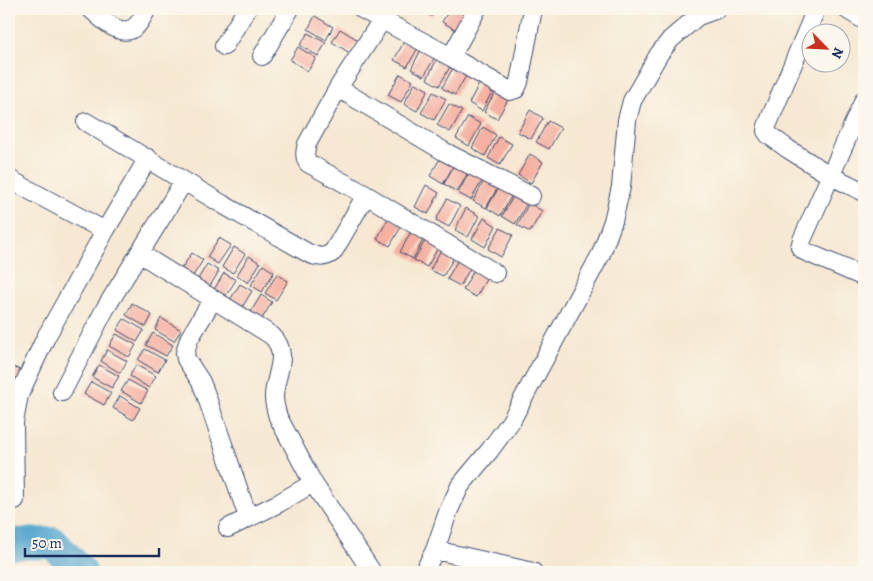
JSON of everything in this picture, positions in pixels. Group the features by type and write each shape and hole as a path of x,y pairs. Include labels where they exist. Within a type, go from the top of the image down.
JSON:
{"street":[{"path":"91,9 119,30 125,31 132,29 138,24 147,9"},
{"path":"224,46 247,9"},
{"path":"262,56 290,9"},
{"path":"362,9 385,14 451,57 510,91 516,89 534,9"},
{"path":"451,57 478,9"},
{"path":"424,572 435,550 445,518 460,486 511,421 601,254 613,221 621,186 627,120 632,101 659,54 691,13 717,9"},
{"path":"816,9 766,126 766,131 788,149 831,176 864,192"},
{"path":"846,9 864,20"},
{"path":"385,14 338,88 307,144 305,158 314,167 495,273"},
{"path":"338,88 445,152 531,196"},
{"path":"864,100 860,118 831,176 800,248 864,277"},
{"path":"86,122 308,254 324,257 333,252 366,196"},
{"path":"16,500 14,422 19,395 46,337 148,158"},
{"path":"9,179 105,231"},
{"path":"62,392 105,309 184,181"},
{"path":"139,253 272,336 278,344 282,353 274,395 278,416 314,483 372,572"},
{"path":"213,299 189,339 185,353 205,392 248,517"},
{"path":"228,528 314,483"},
{"path":"435,550 533,572"}],"building":[{"path":"419,9 436,9 432,16"},
{"path":"450,9 472,9 460,32 442,22"},
{"path":"315,16 333,27 326,40 308,29"},
{"path":"340,29 358,40 350,53 332,42"},
{"path":"308,33 326,43 318,56 300,45"},
{"path":"406,38 419,46 407,67 394,60"},
{"path":"298,47 316,58 308,71 290,60"},
{"path":"422,48 436,55 424,76 411,69"},
{"path":"438,57 451,65 439,86 427,79"},
{"path":"454,66 467,74 455,95 442,88"},
{"path":"400,74 413,81 401,102 388,95"},
{"path":"480,82 493,90 482,111 469,103"},
{"path":"415,83 428,90 417,111 404,104"},
{"path":"496,90 509,98 497,119 484,112"},
{"path":"433,92 446,99 434,120 421,113"},
{"path":"449,104 462,111 450,132 437,125"},
{"path":"530,110 543,118 531,139 518,132"},
{"path":"468,117 481,124 469,146 456,138"},
{"path":"548,121 561,128 549,149 536,142"},
{"path":"483,127 496,135 485,156 472,148"},
{"path":"499,137 512,144 500,165 488,158"},
{"path":"530,154 543,162 531,183 518,175"},
{"path":"442,155 455,163 443,184 430,176"},
{"path":"455,163 469,171 457,192 444,184"},
{"path":"470,171 483,179 471,200 458,193"},
{"path":"485,179 498,187 486,208 473,201"},
{"path":"426,185 439,193 428,214 415,207"},
{"path":"499,187 512,195 500,216 487,208"},
{"path":"514,195 527,203 515,224 502,216"},
{"path":"447,199 460,206 449,227 436,220"},
{"path":"529,203 542,211 530,232 517,225"},
{"path":"466,208 479,216 468,237 455,230"},
{"path":"389,217 402,225 390,246 377,239"},
{"path":"484,218 496,226 485,247 472,239"},
{"path":"500,228 513,235 501,257 488,249"},
{"path":"412,230 424,238 413,259 400,252"},
{"path":"219,238 231,245 218,264 207,257"},
{"path":"426,239 439,246 427,267 414,260"},
{"path":"234,247 245,254 233,273 222,267"},
{"path":"442,248 455,256 443,276 430,270"},
{"path":"192,253 203,260 191,279 179,272"},
{"path":"249,256 260,263 248,283 237,275"},
{"path":"459,258 472,265 460,286 447,279"},
{"path":"207,264 219,271 207,291 195,284"},
{"path":"263,265 274,272 262,292 251,285"},
{"path":"475,268 488,276 476,297 463,290"},
{"path":"224,273 236,280 223,300 212,293"},
{"path":"277,274 288,281 276,300 265,293"},
{"path":"240,284 252,291 240,311 228,303"},
{"path":"261,295 272,302 260,322 249,315"},
{"path":"132,303 152,315 146,327 126,315"},
{"path":"161,318 181,330 174,341 155,330"},
{"path":"124,319 144,330 137,342 117,330"},
{"path":"153,333 173,345 166,356 146,345"},
{"path":"116,334 136,345 129,357 109,346"},
{"path":"145,349 165,360 158,372 138,360"},
{"path":"107,350 127,361 120,373 101,361"},
{"path":"9,365 24,372 18,384 9,380"},
{"path":"99,365 119,376 112,388 92,377"},
{"path":"136,365 156,376 149,388 130,376"},
{"path":"128,380 148,391 141,403 121,391"},
{"path":"91,382 111,393 104,405 84,394"},
{"path":"120,396 140,408 133,420 113,408"}],"waterway":[{"path":"9,544 53,543 81,572"}]}
